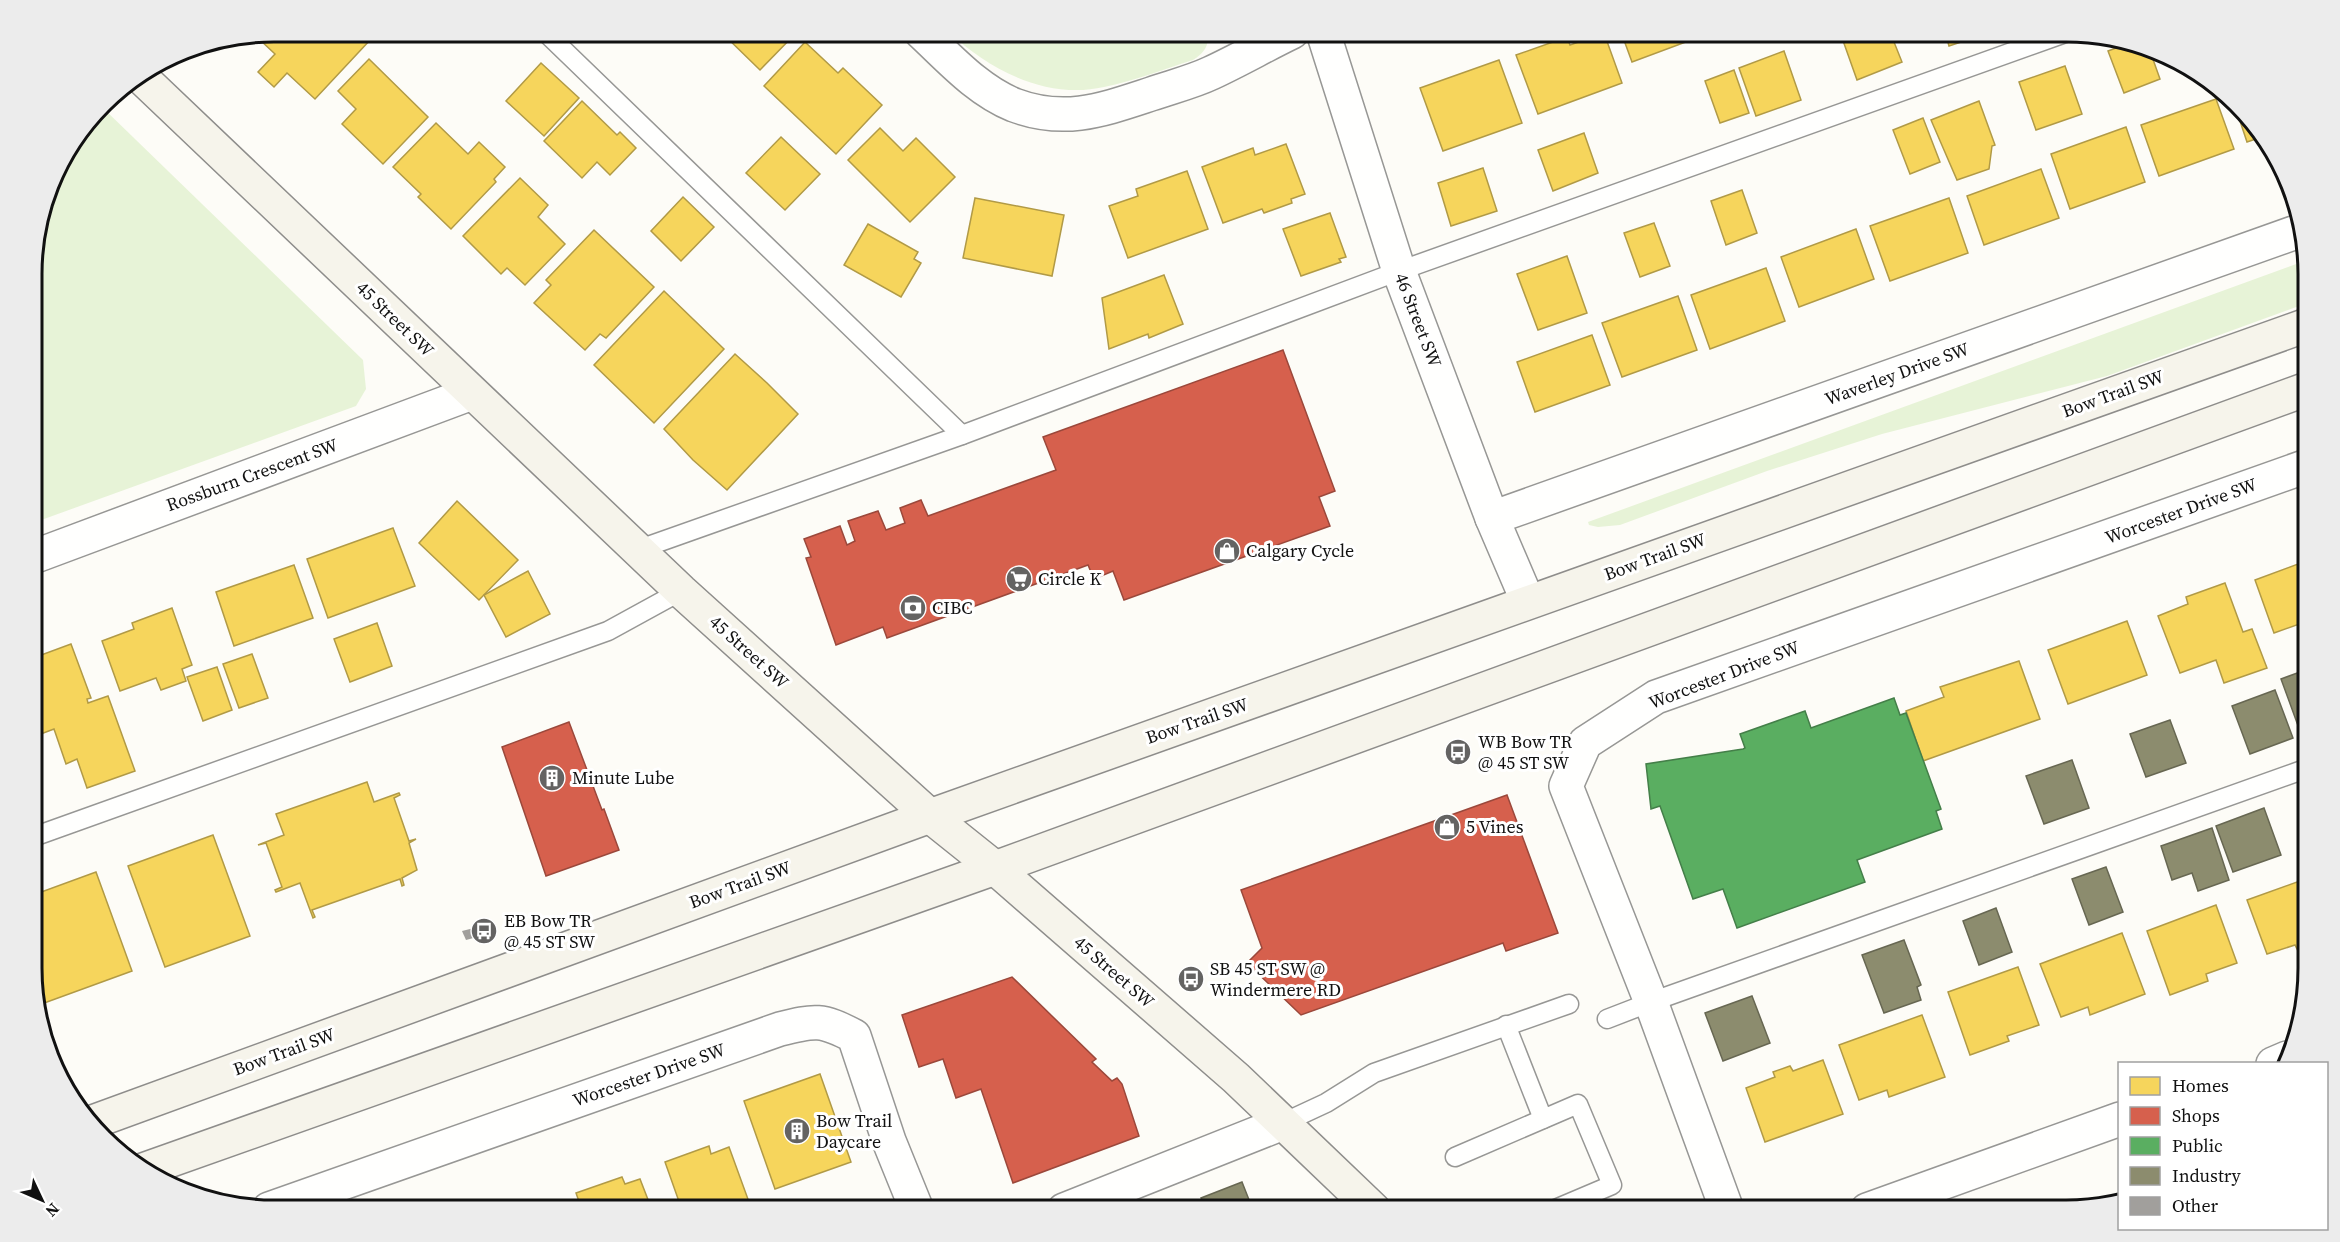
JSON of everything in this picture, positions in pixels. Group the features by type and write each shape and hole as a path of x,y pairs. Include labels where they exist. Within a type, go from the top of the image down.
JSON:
{"main road":[{"name":"45 Street SW","path":"145,81 681,591 930,816 995,868 1236,1078 1363,1200"},
{"name":"Bow Trail SW","path":"99,1121 930,816 2298,328"},
{"path":"154,1166 995,868 2298,392"}],"street":[{"path":"932,42 991,93 1013,104 1041,112 1069,115 1097,112 1209,74 1272,42"},
{"name":"46 Street SW","path":"1326,42 1399,271 1492,518 1528,602"},
{"name":"Waverley Drive SW","path":"1492,518 2295,233"},
{"name":"Rossburn Crescent SW","path":"42,554 472,393"},
{"name":"Worcester Drive SW","path":"1723,1200 1652,1002 1566,786 1585,743 1656,697 2298,469"},
{"name":"Worcester Drive SW","path":"295,1200 780,1029 810,1021 832,1024 855,1036 889,1141 913,1200"},
{"path":"1895,1200 2118,1120"},
{"path":"1089,1200 1282,1123"}],"lane":[{"path":"555,42 963,435"},
{"path":"637,550 963,435 1399,271 2040,42"},
{"path":"42,834 608,631 681,591"},
{"path":"1607,1019 2298,772"},
{"path":"1282,1123 1326,1103 1374,1073 1569,1004"},
{"path":"1506,1025 1543,1119"},
{"path":"1455,1157 1578,1104 1612,1185 1577,1200"}],"green space":[{"path":"960,42 1208,42 1203,51 1193,60 1138,78 1083,90 1061,89 1020,79 1001,70"},
{"path":"108,112 363,360 366,389 356,406 42,520 42,258 46,228 54,199 66,171 81,145"},
{"path":"2298,263 2298,306 2107,376 1882,434 1767,471 1620,525 1598,527 1589,525 1588,522"}],"building: Homes":[{"path":"262,42 368,42 315,99 287,73 274,87 258,72 275,54"},
{"path":"731,42 787,42 760,70"},
{"path":"805,42 838,73 843,68 882,105 836,154 764,86"},
{"path":"1553,42 1569,42 1570,45 1578,42 1607,42 1622,83 1538,114 1516,55"},
{"path":"1625,42 1686,42 1632,62"},
{"path":"1843,42 1894,42 1902,62 1857,80"},
{"path":"1948,42 1961,42 1949,46"},
{"path":"2117,48 2153,59 2160,79 2124,93 2108,51"},
{"path":"1784,51 1801,100 1756,116 1739,68"},
{"path":"369,59 428,117 383,164 342,124 356,109 338,91"},
{"path":"1499,60 1522,123 1443,151 1420,88"},
{"path":"541,63 579,98 544,136 506,101"},
{"path":"2065,66 2082,114 2036,130 2019,82"},
{"path":"1734,70 1749,113 1720,123 1705,81"},
{"path":"2216,99 2234,149 2159,176 2141,125"},
{"path":"582,101 617,135 620,132 636,148 610,175 597,162 582,178 544,141"},
{"path":"1979,101 1995,145 1992,146 1989,169 1957,180 1931,120"},
{"path":"1923,118 1940,162 1910,174 1893,130"},
{"path":"2240,120 2255,139 2247,142"},
{"path":"436,123 468,154 479,142 505,167 494,179 496,182 451,229 418,197 421,194 393,167"},
{"path":"2126,127 2145,182 2070,209 2051,154"},
{"path":"880,128 903,151 916,138 955,177 910,222 848,160"},
{"path":"1584,133 1598,173 1553,191 1538,150"},
{"path":"781,137 820,174 785,210 746,173"},
{"path":"1286,144 1305,194 1291,199 1292,203 1264,213 1262,209 1223,223 1202,167 1253,148 1255,155"},
{"path":"1483,168 1497,211 1451,226 1438,183"},
{"path":"2041,169 2059,218 1984,245 1967,196"},
{"path":"1187,171 1208,229 1128,258 1109,206 1138,196 1136,189"},
{"path":"520,178 548,205 538,217 565,244 525,285 507,268 501,274 463,236"},
{"path":"1742,190 1757,233 1726,245 1711,201"},
{"path":"683,197 714,227 681,261 651,231"},
{"path":"975,198 1064,215 1052,276 963,258"},
{"path":"1949,198 1968,253 1890,281 1870,226"},
{"path":"1330,213 1346,257 1339,259 1341,262 1301,276 1283,229"},
{"path":"1654,223 1670,266 1640,277 1624,233"},
{"path":"868,224 918,252 914,259 921,263 901,297 844,265"},
{"path":"1856,229 1874,279 1799,307 1781,257"},
{"path":"594,230 654,287 606,338 600,334 585,350 534,303 551,285 546,280"},
{"path":"1567,256 1587,313 1538,330 1517,274"},
{"path":"1766,268 1785,321 1710,349 1691,295"},
{"path":"1164,275 1183,324 1149,338 1148,334 1109,349 1102,298"},
{"path":"664,291 724,349 654,423 594,365"},
{"path":"1678,296 1697,350 1622,377 1602,323"},
{"path":"1592,335 1610,385 1535,412 1517,362"},
{"path":"735,354 798,414 727,490 693,460 664,429"},
{"path":"457,501 518,560 479,600 419,543"},
{"path":"393,528 415,586 328,618 307,559"},
{"path":"2298,564 2298,625 2274,633 2255,580"},
{"path":"294,565 313,618 234,646 216,592"},
{"path":"528,571 550,614 506,637 484,595"},
{"path":"2225,583 2243,632 2252,629 2267,668 2224,683 2216,660 2180,673 2158,616 2188,604 2186,597"},
{"path":"172,608 192,665 182,669 186,681 161,690 156,678 120,691 102,641 134,629 132,623"},
{"path":"2127,621 2147,675 2068,704 2048,650"},
{"path":"377,623 392,666 350,682 334,639"},
{"path":"71,644 91,698 87,699 88,703 108,696 135,771 87,788 77,759 66,764 54,729 42,734 42,655"},
{"path":"252,654 268,698 239,708 223,664"},
{"path":"2019,661 2040,719 1923,761 1906,711 1944,697 1940,687"},
{"path":"217,667 232,710 203,721 187,677"},
{"path":"367,782 374,802 399,793 400,795 394,798 409,841 416,839 409,843 417,870 402,878 404,885 402,886 400,879 312,910 315,917 313,918 300,883 276,892 275,890 282,887 266,843 258,845 284,835 276,814"},
{"path":"213,835 250,936 165,967 128,866"},
{"path":"96,872 132,971 45,1003 42,984 42,892"},
{"path":"2298,882 2298,951 2295,945 2267,954 2247,900"},
{"path":"2216,905 2237,963 2206,974 2208,981 2170,995 2147,931"},
{"path":"2122,933 2145,994 2090,1015 2088,1007 2061,1017 2040,964"},
{"path":"2018,967 2039,1025 2007,1036 2009,1041 1970,1055 1948,992"},
{"path":"1922,1015 1945,1077 1889,1097 1887,1090 1859,1100 1839,1045"},
{"path":"1823,1060 1843,1114 1765,1142 1746,1088 1775,1077 1773,1072 1790,1066 1793,1071"},
{"name":"Bow Trail Daycare","path":"820,1074 851,1162 775,1189 744,1101"},
{"path":"709,1146 711,1154 729,1147 748,1200 678,1200 665,1162"},
{"path":"622,1177 625,1184 640,1179 648,1200 578,1200 576,1193"}],"building: Shops":[{"path":"1283,350 1335,491 1319,497 1330,526 1124,600 1113,571 1094,579 1088,565 887,638 883,627 836,645 806,558 811,557 804,539 840,526 847,545 855,541 848,521 878,511 886,530 905,523 900,508 921,500 928,516 1056,470 1043,437"},
{"name":"Minute Lube","path":"569,722 619,850 546,876 502,747"},
{"path":"1507,795 1558,933 1506,951 1503,943 1301,1015 1247,963 1262,948 1241,890"},
{"path":"1012,977 1096,1059 1092,1062 1112,1081 1117,1078 1122,1084 1139,1136 1013,1183 981,1089 956,1098 943,1059 919,1067 902,1015"}],"building: Public":[{"path":"1894,698 1900,715 1906,713 1941,809 1936,811 1942,829 1857,860 1865,882 1737,928 1723,889 1693,899 1660,806 1651,809 1646,764 1743,749 1745,748 1740,734 1805,711 1811,728"}],"building: Industry":[{"path":"2298,673 2298,726 2281,679"},
{"path":"2275,690 2293,738 2250,754 2232,706"},
{"path":"2170,720 2186,763 2146,777 2130,734"},
{"path":"2072,760 2089,808 2044,824 2026,776"},
{"path":"2264,808 2281,855 2233,872 2216,826"},
{"path":"2212,828 2229,880 2198,891 2192,873 2172,880 2161,846"},
{"path":"2106,867 2123,912 2089,925 2072,879"},
{"path":"1996,908 2012,952 1979,965 1963,921"},
{"path":"1904,940 1921,985 1917,987 1921,1000 1884,1013 1862,955"},
{"path":"1752,996 1770,1043 1723,1061 1705,1013"},
{"path":"1242,1182 1249,1200 1202,1200 1201,1198"}],"building: Other":[{"path":"478,927 481,936 466,940 462,931"}],"place":[{"name":"Calgary Cycle","path":"1227,551"},
{"name":"Circle K","path":"1019,579"},
{"name":"CIBC","path":"913,608"},
{"name":"WB Bow TR @ 45 ST SW","path":"1458,752"},
{"name":"Minute Lube","path":"552,778"},
{"name":"5 Vines","path":"1447,827"},
{"name":"EB Bow TR @ 45 ST SW","path":"484,931"},
{"name":"SB 45 ST SW @ Windermere RD","path":"1191,979"},
{"name":"Bow Trail Daycare","path":"797,1131"}]}
